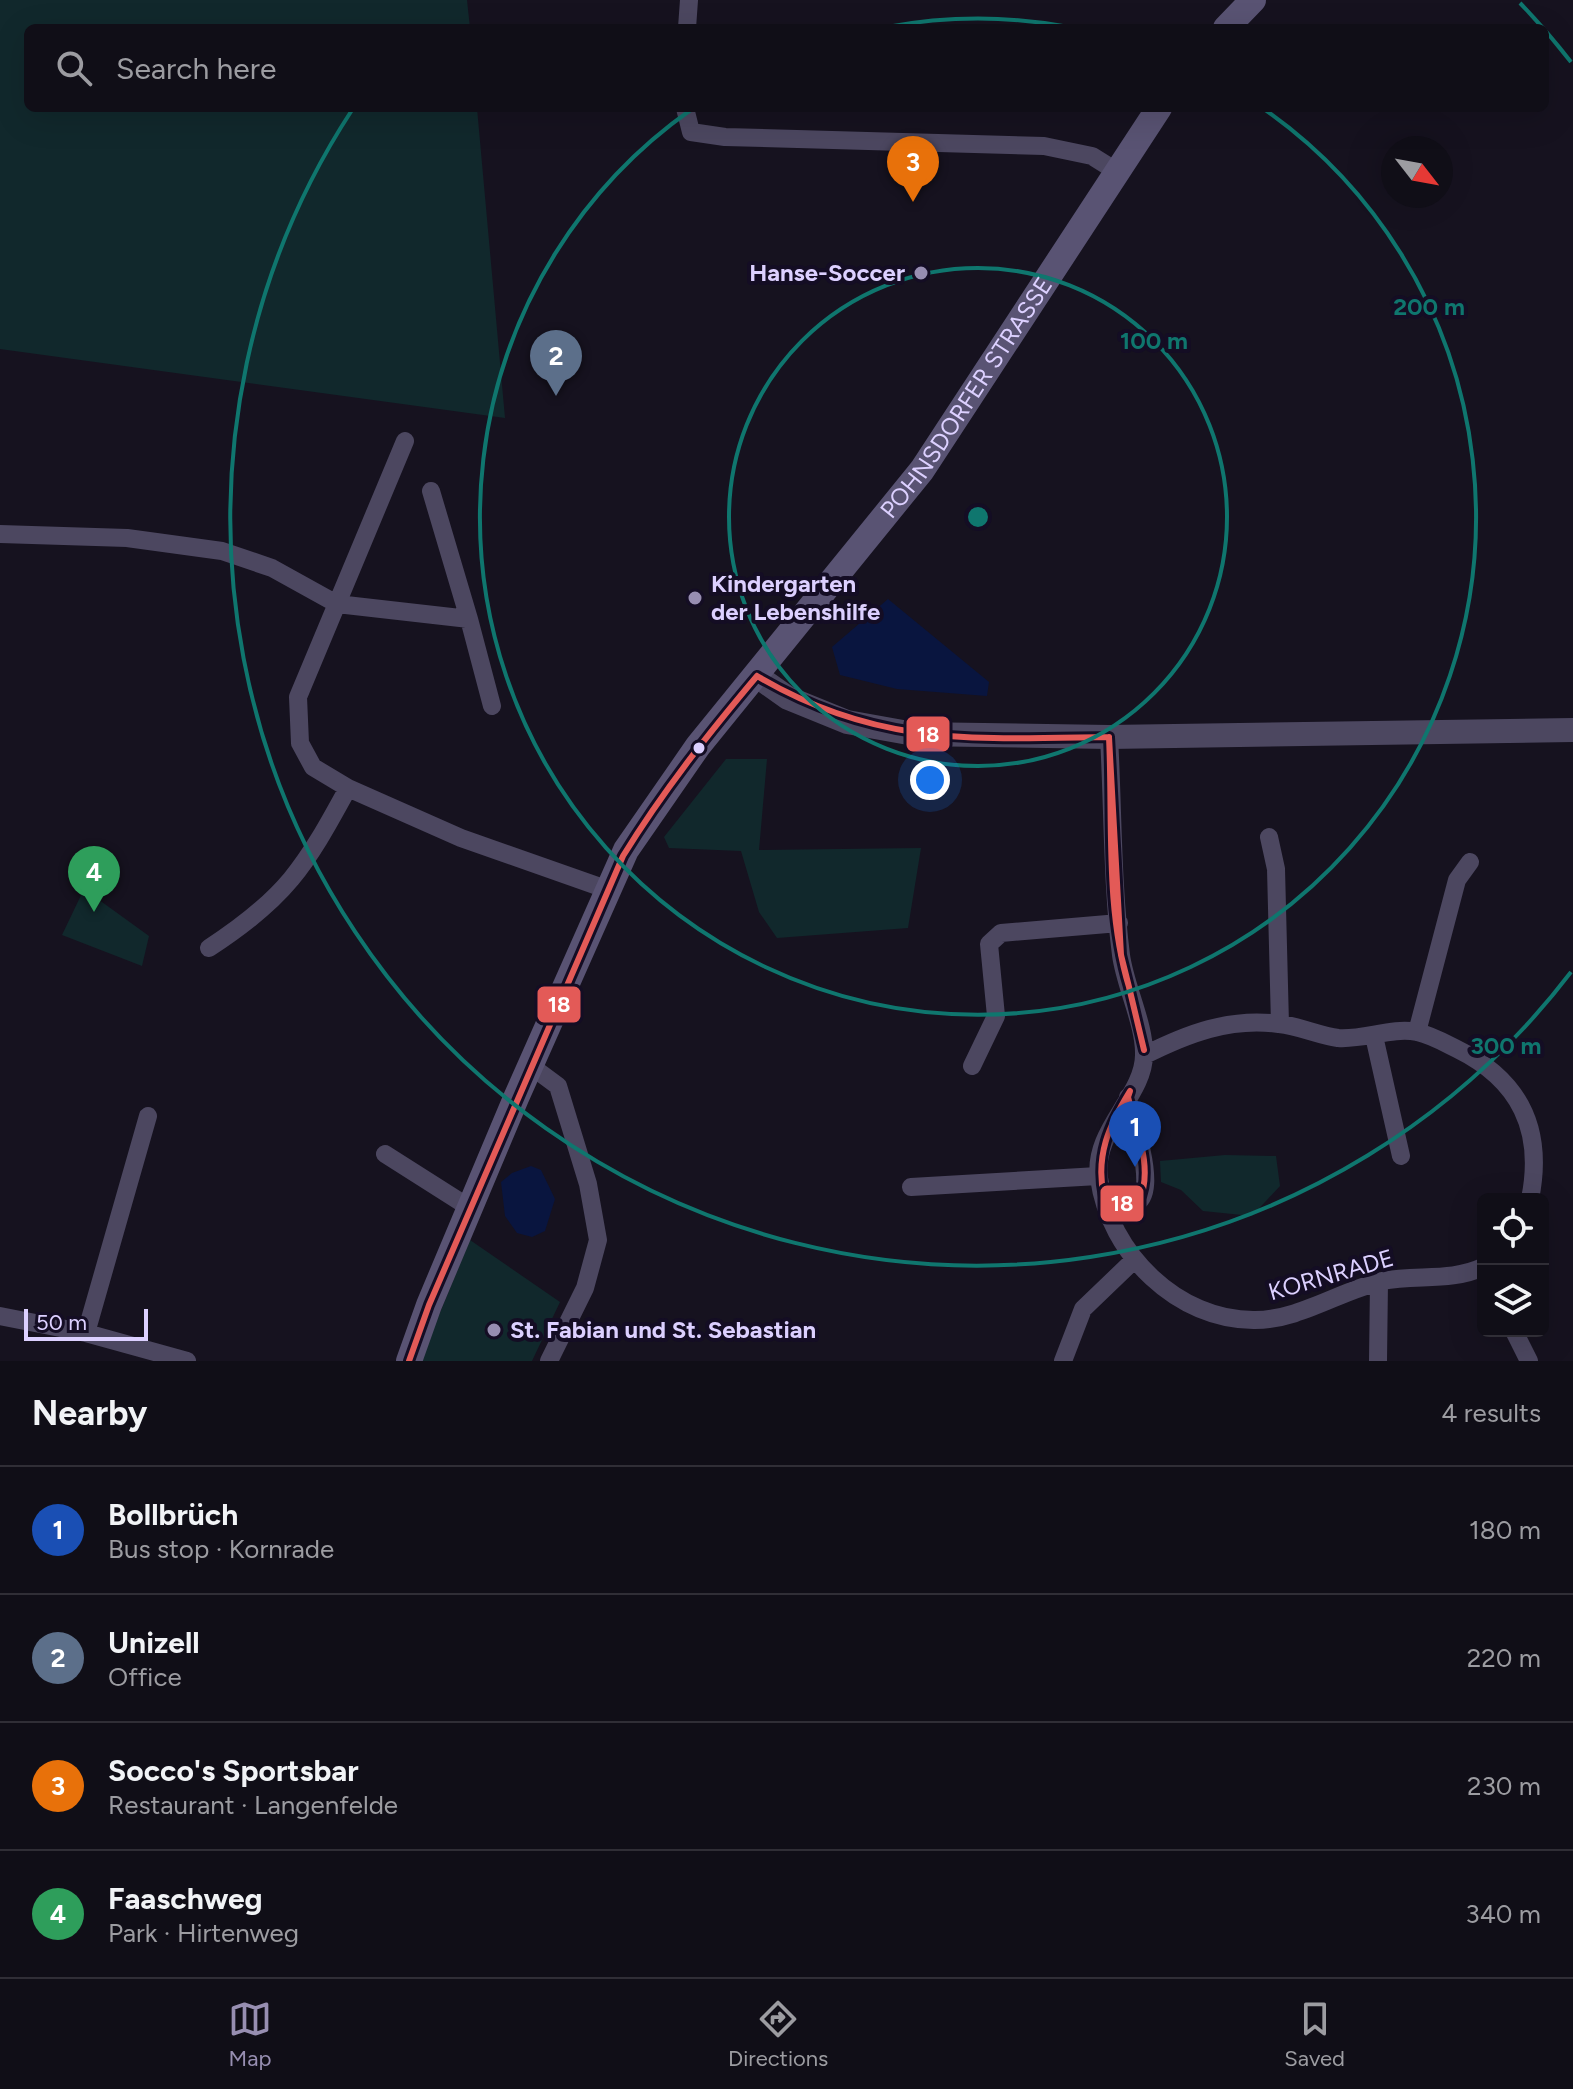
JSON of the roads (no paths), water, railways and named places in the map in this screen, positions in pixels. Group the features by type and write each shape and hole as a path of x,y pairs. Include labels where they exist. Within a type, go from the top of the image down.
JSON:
{"main road":[{"path":"1230,24 1253,0"},
{"name":"POHNSDORFER STRASSE","path":"409,1361 470,1208 606,889 653,807 922,470 1156,112"}],"street":[{"path":"687,24 689,0"},
{"path":"686,112 691,132 725,137 1044,146 1092,156 1116,171"},
{"path":"405,441 298,697 300,743 313,767 348,788 461,838 606,889"},
{"path":"431,491 492,706"},
{"path":"0,534 127,538 239,555 272,568 337,604 469,619"},
{"path":"757,676 788,698 847,722 887,730 999,738 1573,730"},
{"path":"1109,737 1119,923 1127,987 1145,1055 1212,1027 1280,1024 1342,1038 1417,1032 1478,1061 1505,1082 1518,1098 1532,1140 1535,1175 1531,1193"},
{"path":"209,948 248,923 283,892 311,856 348,788"},
{"path":"1269,837 1276,869 1280,1024"},
{"path":"1417,1032 1457,880 1470,862"},
{"path":"972,1066 996,1016 989,944 1001,933 1119,923"},
{"path":"1374,1036 1401,1156"},
{"name":"KORNRADE","path":"1145,1055 1128,1097 1108,1134 1098,1176 1104,1197 1134,1260 1187,1305 1221,1316 1256,1320 1289,1314 1379,1282 1445,1277 1477,1269"},
{"path":"531,1066 558,1086 588,1184 598,1240 585,1288 549,1361"},
{"path":"1104,1197 1117,1204 1131,1204 1142,1198 1148,1182 1128,1097"},
{"path":"86,1333 148,1116"},
{"path":"385,1154 470,1208"},
{"path":"911,1187 1098,1176"},
{"path":"1063,1361 1083,1309 1134,1260"},
{"path":"1378,1361 1379,1282"},
{"path":"0,1316 86,1333 187,1361"},
{"path":"1517,1337 1529,1361"}],"water":[{"path":"888,599 989,682 987,696 897,689 840,675 832,647"},
{"path":"531,1166 541,1170 555,1199 545,1231 532,1237 517,1233 505,1216 501,1182 512,1173"}],"place":[{"name":"Socco's Sportsbar","path":"913,202"},
{"name":"Hanse-Soccer","path":"921,273"},
{"name":"Unizell","path":"556,396"},
{"name":"Kindergarten der Lebenshilfe","path":"695,598"},
{"name":"Faaschweg","path":"94,912"},
{"name":"Bollbrüch","path":"1135,1167"},
{"name":"St. Fabian und St. Sebastian","path":"494,1330"}]}
